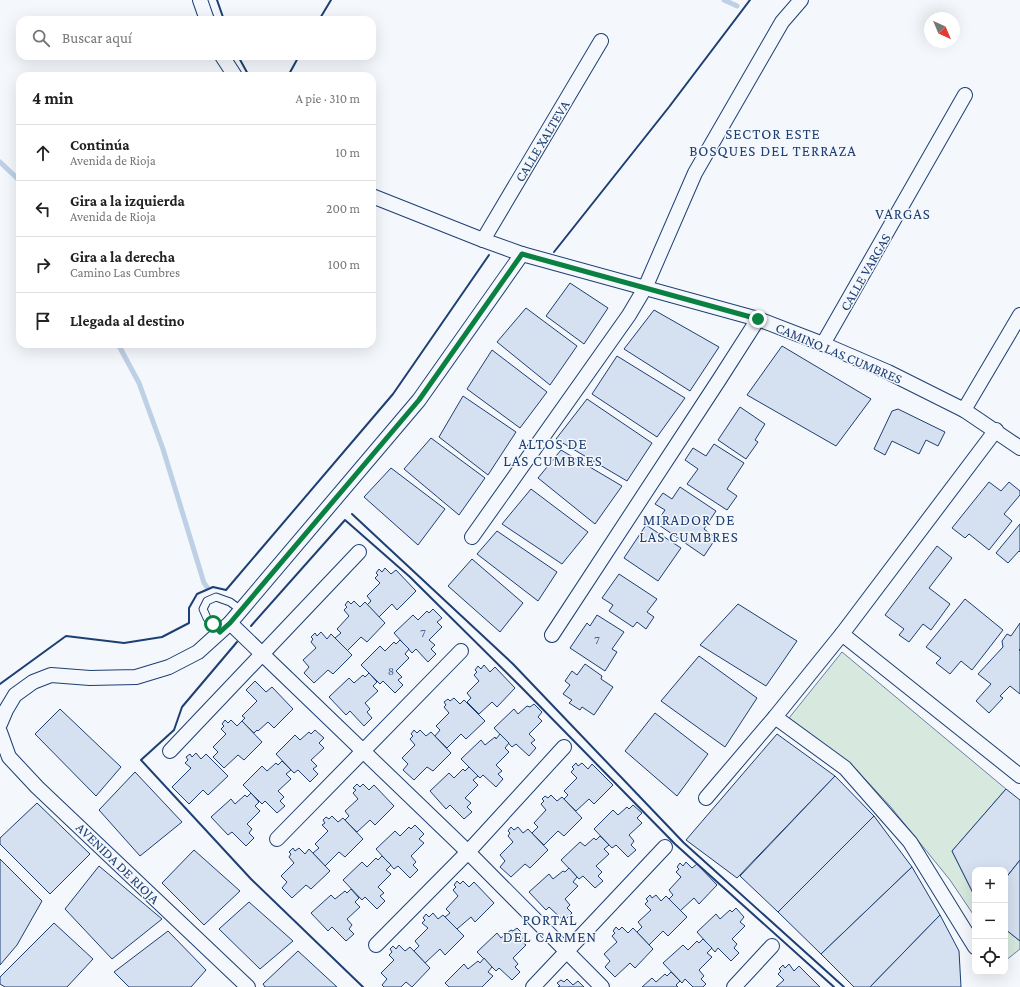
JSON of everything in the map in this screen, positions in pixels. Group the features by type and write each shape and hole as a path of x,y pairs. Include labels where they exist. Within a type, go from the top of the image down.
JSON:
{"street":[{"path":"200,0 206,16"},
{"path":"472,537 629,315 645,288 695,173 782,22 801,0"},
{"name":"CALLE XALTEVA","path":"483,240 601,41"},
{"path":"224,60 232,72"},
{"name":"CALLE VARGAS","path":"823,344 965,95"},
{"name":"CAMINO LAS CUMBRES","path":"376,198 522,254 758,319 823,344 888,372 964,410 996,430 1020,448"},
{"path":"0,724 15,694 33,682 51,675 90,678 136,677 169,667 198,652 241,610 419,400 522,254"},
{"path":"964,410 1020,316"},
{"path":"552,636 758,319"},
{"path":"706,798 842,634 996,430"},
{"path":"170,751 359,552"},
{"path":"225,627 262,654 363,750 468,852 602,987"},
{"path":"842,634 1020,776"},
{"path":"277,839 461,651"},
{"path":"775,716 845,768 910,842 972,942"},
{"name":"AVENIDA DE RIOJA","path":"0,732 9,757 33,782 248,987"},
{"path":"376,945 468,852 564,747"},
{"path":"534,987 665,848"},
{"path":"734,987 772,946"}],"lane":[{"path":"225,627 207,618 203,609 207,601 216,597 230,602 241,610"}],"shaded area":[{"path":"842,652 1006,789 952,851 972,891 972,913 950,880 890,806 851,764 789,718"},
{"path":"1008,931 1020,941 1020,949 1008,959"}],"building":[{"path":"570,283 608,308 584,344 546,316"},
{"path":"526,308 577,346 550,385 497,342"},
{"path":"654,310 719,347 690,391 624,349"},
{"path":"782,346 871,399 836,446 747,395"},
{"path":"492,350 547,392 520,428 467,389"},
{"path":"617,356 685,398 657,437 592,394"},
{"path":"463,396 516,432 488,475 439,437"},
{"path":"587,399 652,443 627,481 556,439"},
{"path":"740,407 765,424 755,440 758,442 746,459 718,440"},
{"path":"898,409 945,432 938,446 926,440 919,454 892,441 885,455 874,449 892,411"},
{"path":"431,438 485,478 459,515 404,469"},
{"path":"714,444 744,463 727,489 737,496 727,510 687,484 698,469 685,460 693,448 706,456"},
{"path":"561,450 622,486 595,524 538,478"},
{"path":"391,468 445,509 418,545 364,497"},
{"path":"989,482 1001,491 1009,482 1020,491 1020,495 1004,514 1012,521 989,550 969,534 965,538 952,528"},
{"path":"680,487 716,511 704,529 716,538 704,556 656,523 665,510 655,504 663,493 672,499"},
{"path":"531,489 588,532 562,564 502,524"},
{"path":"1020,524 1020,552 1019,551 1008,563 996,553"},
{"path":"646,525 681,548 658,581 624,558"},
{"path":"497,531 557,572 538,601 477,554"},
{"path":"937,546 952,558 929,588 950,604 931,630 923,624 909,642 899,635 904,629 885,615"},
{"path":"472,559 523,603 500,632 448,586"},
{"path":"385,568 391,574 396,570 416,591 397,610 392,604 379,617 367,605 371,601 367,596 380,583 375,578 378,575 376,573 379,569 382,572"},
{"path":"619,574 657,599 647,612 654,617 646,629 637,622 633,627 609,611 613,605 602,598"},
{"path":"965,599 1003,630 972,670 961,661 950,674 936,663 941,658 926,647"},
{"path":"348,601 351,604 354,601 360,607 365,602 385,623 367,642 361,637 347,651 335,638 341,633 337,629 349,616 344,610 347,607 345,605"},
{"path":"738,604 797,641 766,686 700,645"},
{"path":"433,609 442,618 437,622 442,627 429,640 435,645 431,649 436,654 428,662 416,649 412,653 394,633 413,615 418,620 427,611 429,613"},
{"path":"597,615 624,632 612,649 617,652 605,671 570,648 587,623 590,626"},
{"path":"1020,623 1020,694 1010,686 1000,696 1003,698 989,713 976,701 991,684 978,674 1003,647 1002,641 1007,634 1011,636"},
{"path":"321,632 327,639 331,634 352,655 333,674 328,670 314,683 304,673 309,667 303,660 316,648 311,642 313,639 311,637 315,633 317,636"},
{"path":"400,640 409,649 405,654 409,658 396,671 402,677 398,680 403,685 395,693 383,681 380,684 361,665 380,646 385,651 394,642 396,644"},
{"path":"699,656 757,698 725,747 661,701"},
{"path":"585,664 602,676 601,679 613,687 594,715 582,707 580,710 569,703 572,700 563,694 570,685 565,681 572,671 577,675"},
{"path":"484,665 490,672 495,667 515,688 497,707 492,702 479,714 467,702 471,698 467,693 479,681 474,675 477,672 475,670 478,666 481,669"},
{"path":"369,673 377,682 373,686 378,691 365,703 370,709 367,712 372,718 364,726 350,711 346,715 329,697 349,678 354,683 363,675 365,677"},
{"path":"255,681 266,692 272,687 293,709 274,728 268,722 254,733 242,721 245,718 242,716 257,701 246,690"},
{"path":"454,698 460,704 464,700 485,721 466,739 461,734 447,748 435,736 440,730 436,726 449,713 444,707 446,705 444,702 448,699 450,701"},
{"path":"534,704 542,712 538,717 542,721 529,734 535,740 531,743 536,748 529,756 516,744 512,747 494,728 514,709 518,714 527,706 530,707"},
{"path":"60,709 121,767 96,796 35,734"},
{"path":"655,713 708,754 677,796 625,751"},
{"path":"225,720 228,723 231,720 237,726 242,721 262,742 244,760 238,755 224,768 213,757 218,752 213,747 226,734 221,729 224,726 222,724"},
{"path":"315,730 324,738 319,743 324,748 311,760 317,766 313,769 318,774 310,782 298,770 294,773 276,754 295,735 300,740 309,732 311,734"},
{"path":"414,730 417,733 420,730 426,736 431,732 451,753 433,771 427,767 414,780 403,770 408,764 402,758 415,745 410,739 413,736 411,734"},
{"path":"500,734 509,743 505,748 509,752 496,765 502,771 498,774 503,779 496,787 483,775 480,778 461,759 481,740 485,745 495,737 496,739"},
{"path":"777,734 835,776 737,878 686,840"},
{"path":"196,753 201,759 206,754 228,776 208,795 203,790 189,804 172,787 191,768 185,763 188,760 186,757 190,754 192,757"},
{"path":"282,761 291,770 286,774 291,779 278,791 284,797 280,801 285,806 277,813 265,801 262,804 243,785 262,766 267,771 276,763 278,765"},
{"path":"576,763 578,766 582,763 588,769 592,764 613,785 594,804 589,799 576,811 564,799 568,795 564,791 577,778 571,772 574,769 572,767"},
{"path":"469,767 478,776 473,780 478,785 465,798 471,803 467,807 472,812 464,819 450,805 446,809 430,791 449,773 454,778 463,769 465,771"},
{"path":"135,772 182,822 140,856 99,810"},
{"path":"835,776 874,816 778,912 740,876"},
{"path":"357,784 360,787 363,784 369,790 374,785 394,806 375,825 370,820 357,832 345,820 349,816 345,811 358,799 353,793 356,790 353,788"},
{"path":"1006,789 1020,800 1020,860 1008,875 1008,867 972,867 972,891 952,851"},
{"path":"251,793 259,802 255,806 260,811 247,824 252,829 249,833 254,838 246,846 232,832 228,835 211,817 231,799 235,804 245,795 247,797"},
{"path":"551,795 557,801 562,797 582,818 564,836 558,831 544,845 532,833 538,827 534,823 546,810 541,804 544,801 542,799 545,796 548,798"},
{"path":"37,803 90,854 50,894 0,844 0,838"},
{"path":"633,805 642,813 637,818 642,823 629,835 634,841 631,845 636,850 628,857 616,845 612,848 594,829 613,810 618,815 627,807 629,809"},
{"path":"332,816 338,822 343,818 363,839 345,857 339,852 325,866 313,853 319,848 315,844 328,831 322,825 325,823 323,820 326,817 329,819"},
{"path":"874,816 912,867 821,954 778,912"},
{"path":"415,825 424,834 419,839 424,843 411,856 416,862 413,865 418,870 410,878 398,866 394,869 376,849 395,831 400,836 409,827 411,829"},
{"path":"511,827 514,830 518,827 523,833 528,829 548,850 530,868 525,864 511,877 500,867 505,861 500,855 513,842 508,836 510,833 508,831"},
{"path":"600,836 609,845 604,849 609,854 596,866 602,872 598,876 603,881 595,888 583,876 579,879 561,860 580,842 585,846 594,838 596,840"},
{"path":"293,848 295,851 299,848 305,854 309,849 330,871 311,889 306,885 292,898 282,888 287,882 281,876 294,863 289,857 291,854 289,852"},
{"path":"194,850 240,891 204,925 162,883"},
{"path":"382,856 391,865 386,870 391,874 378,887 384,893 380,896 385,901 377,909 365,897 362,900 343,880 362,862 367,867 376,858 378,860"},
{"path":"0,859 42,901 17,945 0,965"},
{"path":"1020,860 1020,941 1008,931 1008,875"},
{"path":"686,862 692,868 697,864 717,885 699,904 694,898 680,911 669,899 673,895 669,890 681,877 676,872 679,869 677,867 680,863 683,866"},
{"path":"99,866 162,919 112,959 65,909"},
{"path":"912,867 940,915 870,987 854,987 821,954"},
{"path":"569,868 577,877 573,882 578,886 565,899 570,905 567,908 572,913 564,921 549,907 546,910 529,892 549,874 553,879"},
{"path":"457,881 460,884 463,881 469,887 474,882 494,903 475,922 471,917 457,929 445,917 450,913 446,909 458,896 453,890 456,887 454,885"},
{"path":"351,889 359,898 355,902 360,907 347,919 352,925 349,929 354,934 346,941 332,927 328,931 311,913 331,895 335,899 345,891 347,893"},
{"path":"650,895 652,898 656,895 661,901 666,896 687,917 668,936 663,931 649,945 637,932 642,927 638,922 651,910 645,904 648,901 646,899"},
{"path":"249,902 293,941 260,969 219,929"},
{"path":"736,908 744,917 740,922 745,926 732,939 737,944 734,948 739,953 731,961 718,948 715,952 697,932 716,914 720,919 730,910 732,912"},
{"path":"433,913 438,919 443,915 464,936 445,955 440,949 425,963 414,951 419,946 415,941 428,928 422,923 425,920 423,918 426,914 429,917"},
{"path":"940,915 959,951 961,987 870,987"},
{"path":"54,923 93,959 67,987 5,987 0,984 0,977"},
{"path":"616,927 619,930 622,927 628,933 633,928 653,949 635,968 630,963 615,977 605,967 610,961 604,954 617,942 612,936 615,933 613,931"},
{"path":"517,928 525,936 521,941 526,945 513,958 518,964 515,967 520,972 512,980 499,968 496,971 477,952 497,933 501,938 511,930 513,931"},
{"path":"168,931 206,970 191,987 129,987 114,972"},
{"path":"703,939 712,948 707,953 712,957 699,970 704,976 701,979 706,984 703,987 693,987 685,979 682,983 663,963 683,945 688,950 697,941 699,943"},
{"path":"399,945 405,951 410,947 430,968 412,987 406,982 401,987 384,987 382,985 387,979 381,973 394,960 389,955 392,952 390,949 393,946 396,949"},
{"path":"298,951 337,987 265,987 263,984"},
{"path":"484,958 492,967 488,972 493,976 482,987 449,987 445,983 464,964 468,969 478,961 480,963"},
{"path":"789,964 794,971 799,966 820,987 776,987 784,980 778,974 781,971 779,969 783,965 785,968"},
{"path":"671,972 680,981 676,985 678,987 642,987 652,978 656,982 665,974 667,976"},
{"path":"567,979 573,985 578,981 584,987 558,987 560,986 557,983 561,980 564,982"}],"waterway":[{"path":"724,0 737,6"},
{"path":"0,162 16,177"},
{"path":"120,348 139,383 163,449 204,583 207,587"}],"wall":[{"path":"217,0 223,16"},
{"path":"321,16 331,0"},
{"path":"554,252 669,107 750,0"},
{"path":"240,60 247,72"},
{"path":"290,72 297,60"},
{"path":"0,684 66,636 124,643 162,637 189,623 189,608 197,594 213,587 226,590 393,394 489,255"},
{"path":"352,514 513,664 684,843 844,987"},
{"path":"251,626 345,520 410,577 521,687 675,844 834,987"},
{"path":"237,642 182,707 174,730 141,760 251,879 363,987"}],"district":[{"name":"SECTOR ESTE BOSQUES DEL TERRAZA","path":"773,142"},
{"name":"VARGAS","path":"903,214"},
{"name":"ALTOS DE LAS CUMBRES","path":"553,452"},
{"name":"MIRADOR DE LAS CUMBRES","path":"689,528"},
{"name":"PORTAL DEL CARMEN","path":"550,928"}],"route":[{"path":"213,624 220,632 230,623 419,400 522,254 758,319"}]}
